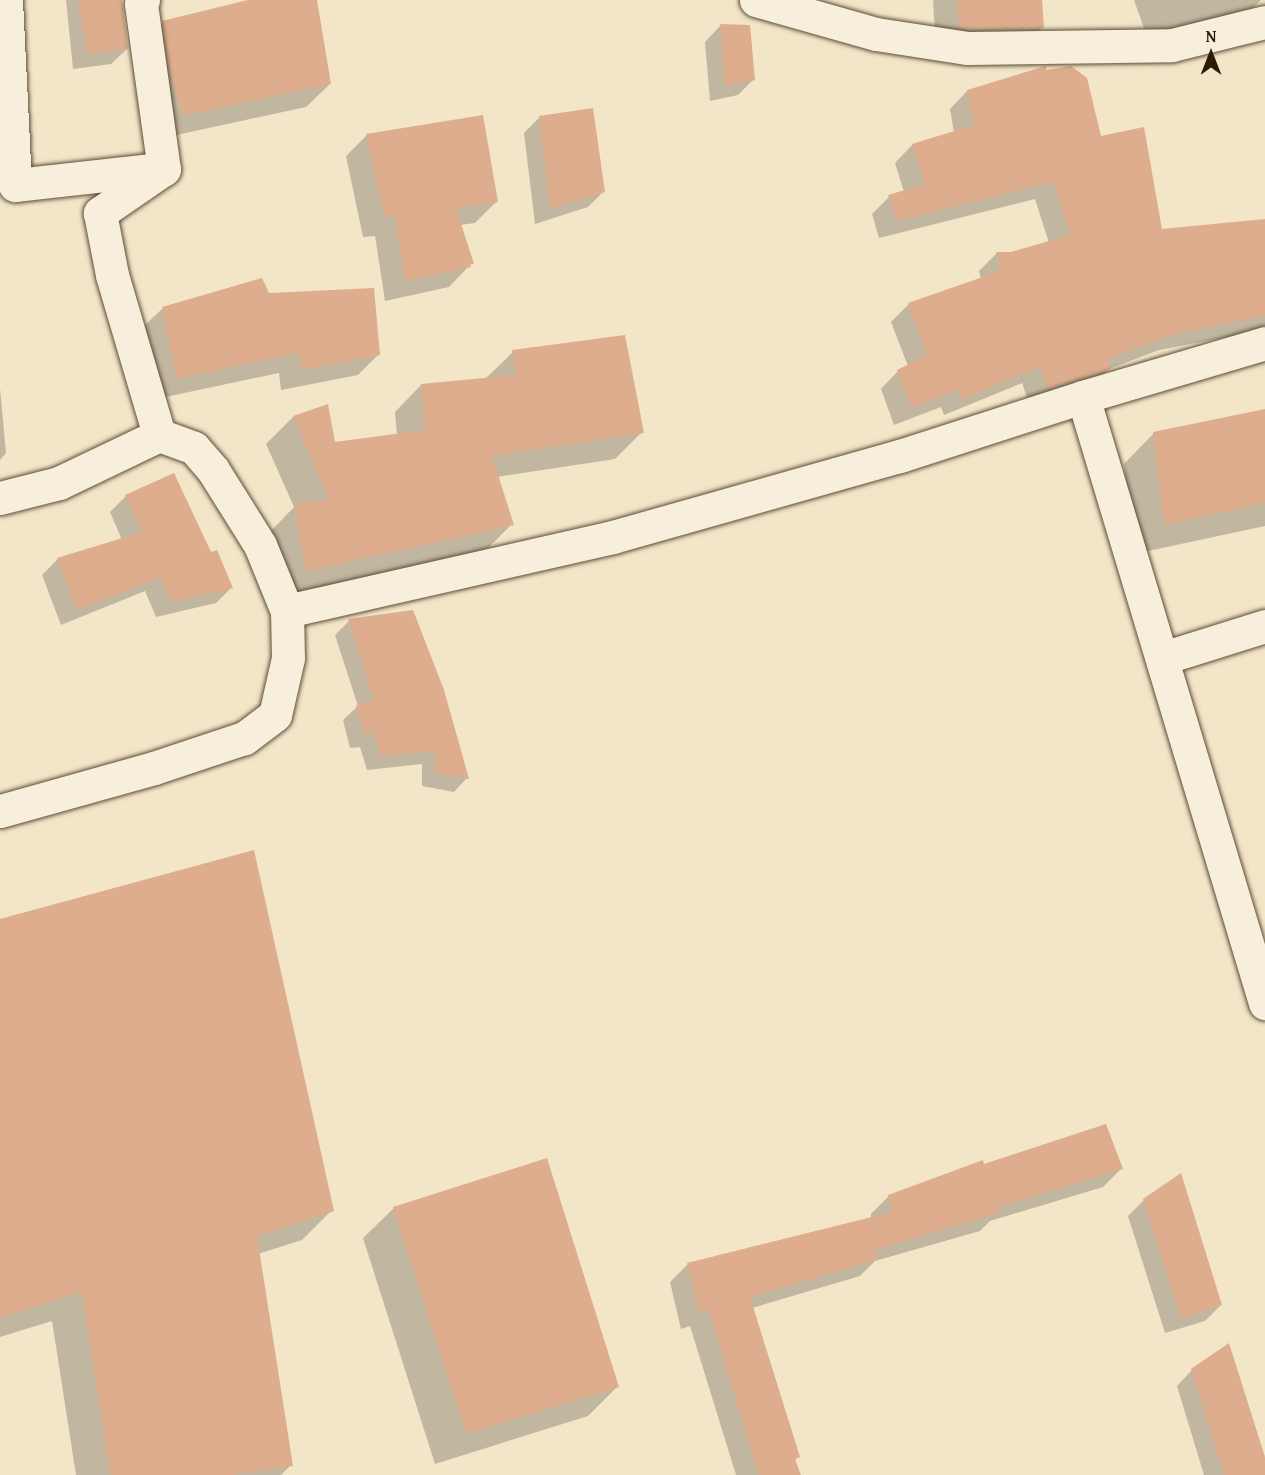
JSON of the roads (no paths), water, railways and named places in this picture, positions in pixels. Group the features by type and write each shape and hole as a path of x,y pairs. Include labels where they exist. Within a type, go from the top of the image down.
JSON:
{"street":[{"path":"6,0 15,186 164,168"},
{"path":"143,0 141,4 164,168"},
{"path":"756,0 876,34 968,48 1172,45 1265,22"},
{"path":"159,435 112,275 100,213 164,168"},
{"path":"287,612 614,537 900,456 1083,397 1265,343"},
{"path":"1083,397 1265,1003"},
{"path":"0,498 59,483 159,435 194,448 213,470 260,545 287,612 288,658 275,715 252,733 164,765 0,811"},
{"path":"1163,658 1265,626"}]}
